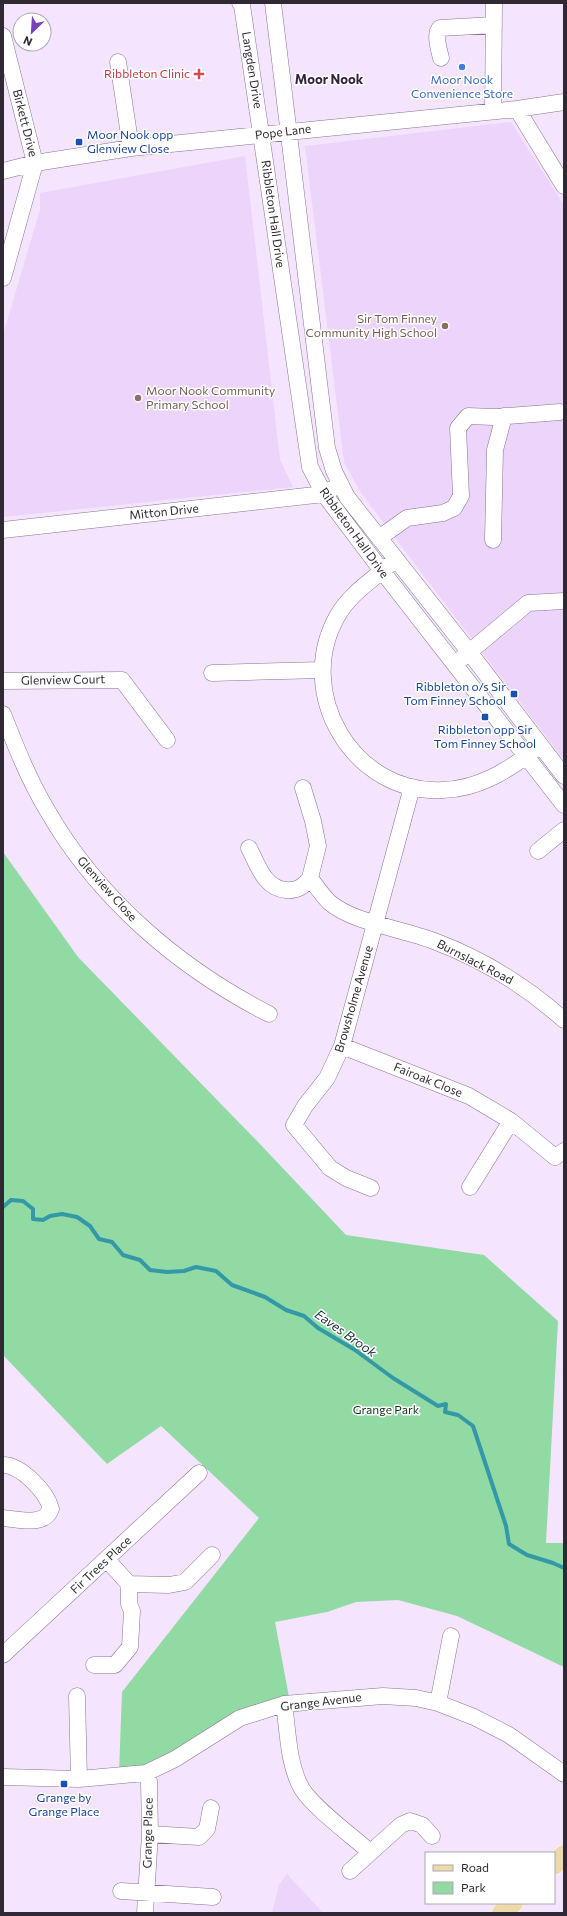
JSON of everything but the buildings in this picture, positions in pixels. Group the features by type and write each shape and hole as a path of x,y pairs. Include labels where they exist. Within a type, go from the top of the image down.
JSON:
{"main road":[{"path":"555,1863 564,1855"},
{"path":"502,1913 512,1904"}],"street":[{"path":"273,3 288,131"},
{"path":"493,111 494,3"},
{"name":"Langden Drive","path":"241,4 262,135"},
{"path":"441,58 437,36 440,28 494,25"},
{"name":"Birkett Drive","path":"3,36 36,163"},
{"path":"118,62 131,148"},
{"name":"Pope Lane","path":"3,171 36,163 131,148 517,109 564,102"},
{"path":"517,109 564,186"},
{"name":"Ribbleton Hall Drive","path":"288,131 327,448 334,471 347,497 395,560 470,653 564,776"},
{"name":"Ribbleton Hall Drive","path":"262,135 310,467 324,494 454,665 564,805"},
{"path":"3,278 36,163"},
{"path":"379,538 408,518 443,513 454,508 461,496 458,428 468,416 504,416 560,412"},
{"path":"493,540 495,450 504,416"},
{"path":"324,494 340,484"},
{"name":"Mitton Drive","path":"3,530 324,494"},
{"path":"395,560 355,593 338,616 326,642 322,670 325,700 336,729 344,741 362,762 374,771 398,783 412,787 442,790 472,786 499,774 526,757 540,745"},
{"path":"454,665 528,603 564,601"},
{"path":"212,673 322,670"},
{"name":"Glenview Court","path":"3,681 122,680 166,740"},
{"name":"Glenview Close","path":"3,714 24,765 46,810 60,832 94,878 134,920 188,966 218,986 269,1014"},
{"name":"Browsholme Avenue","path":"371,1188 346,1178 330,1168 294,1125 305,1106 327,1078 342,1046 412,787"},
{"path":"250,848 262,875 275,887 282,890 297,890 303,886 310,878 318,846 313,821 303,788"},
{"path":"538,851 564,830"},
{"name":"Burnslack Road","path":"310,878 329,902 355,917 405,931 462,952 515,982 564,1020"},
{"name":"Fairoak Close","path":"342,1046 469,1096 511,1121 560,1154"},
{"path":"470,1187 511,1121"},
{"path":"3,1464 17,1468 27,1474 50,1503 51,1509 45,1518 38,1520 3,1518"},
{"name":"Fir Trees Place","path":"3,1655 199,1473"},
{"path":"129,1584 169,1585 185,1582 212,1555"},
{"path":"94,1665 115,1665 130,1647 132,1611 128,1604 129,1584 107,1560"},
{"path":"438,1703 451,1636"},
{"path":"77,1696 79,1779"},
{"name":"Grange Avenue","path":"3,1777 79,1779 146,1773 175,1759 240,1718 284,1704 383,1696 416,1698 438,1703 474,1717 509,1735 564,1774"},
{"path":"284,1704 292,1759 297,1779 302,1789 321,1809 370,1852"},
{"name":"Grange Place","path":"145,1913 150,1834 149,1781 146,1773"},
{"path":"150,1834 199,1836 207,1828 211,1808"},
{"path":"350,1871 401,1825 410,1821 422,1824 432,1836"},
{"path":"121,1891 214,1897"}],"shaded area":[{"name":"Sir Tom Finney Community High School","path":"511,122 564,205 564,760 361,493 344,462 305,146"},
{"name":"Moor Nook Community Primary School","path":"245,156 280,460 293,487 3,517 3,335 40,209 40,193"},
{"path":"287,1874 323,1913 272,1913 279,1885"}],"green space":[{"name":"Grange Park","path":"3,852 78,957 259,1143 346,1235 484,1255 558,1321 546,1543 564,1543 564,1667 457,1616 398,1600 356,1602 327,1612 275,1622 289,1697 160,1763 119,1773 122,1692 259,1518 161,1426 107,1464 3,1355"}],"waterway":[{"name":"Eaves Brook","path":"3,1207 11,1200 23,1201 33,1209 33,1219 43,1220 50,1216 62,1214 77,1217 90,1226 99,1239 112,1242 123,1255 140,1260 150,1270 167,1272 184,1271 196,1267 216,1271 232,1285 265,1297 286,1310 304,1316 318,1328 355,1350 393,1378 438,1406 446,1404 445,1412 458,1415 473,1426 506,1526 509,1544 527,1555 564,1568"}],"place":[{"name":"Moor Nook Convenience Store","path":"462,67"},
{"name":"Ribbleton Clinic","path":"199,74"},
{"name":"Moor Nook opp Glenview Close","path":"79,142"},
{"name":"Sir Tom Finney Community High School","path":"445,326"},
{"name":"Moor Nook Community Primary School","path":"138,398"},
{"name":"Ribbleton o/s Sir Tom Finney School","path":"514,694"},
{"name":"Ribbleton opp Sir Tom Finney School","path":"485,717"},
{"name":"Grange by Grange Place","path":"64,1784"}],"district":[{"name":"Moor Nook","path":"329,79"}]}
